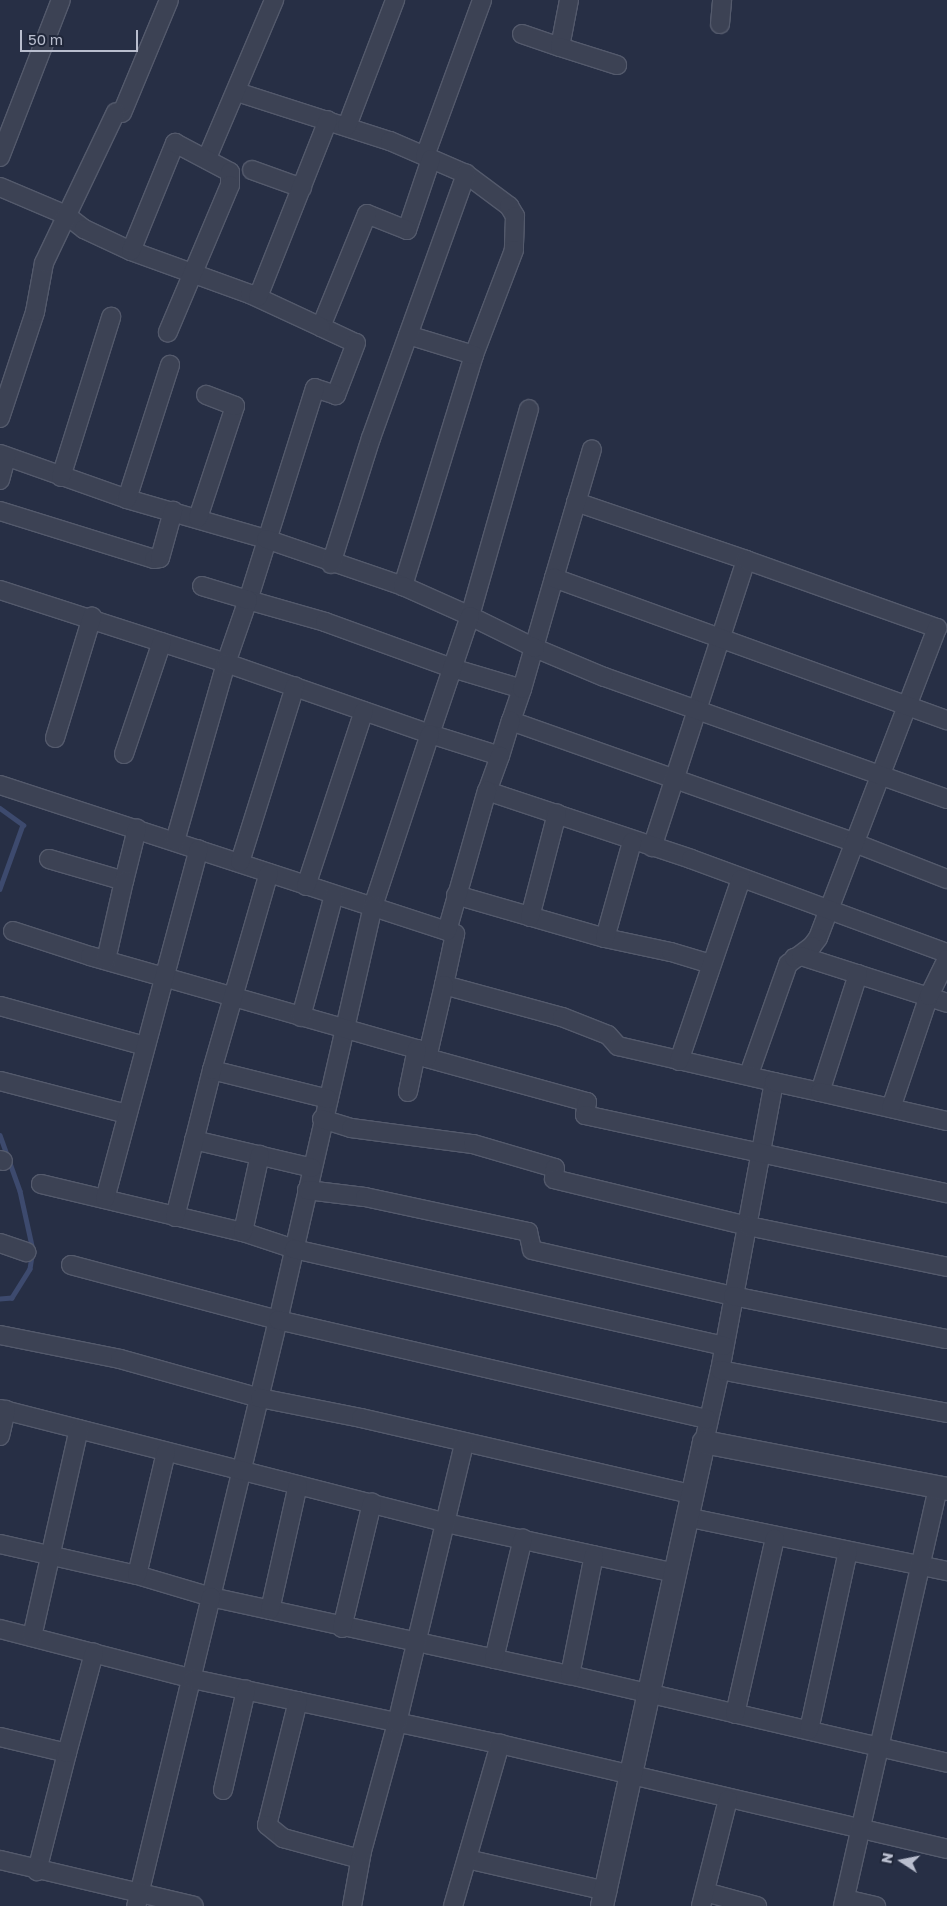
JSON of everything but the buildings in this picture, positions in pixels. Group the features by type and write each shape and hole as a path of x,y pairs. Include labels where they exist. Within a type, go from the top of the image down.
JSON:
{"street":[{"path":"0,157 61,0"},
{"path":"0,418 35,312 44,263 66,215 119,113 169,0"},
{"path":"207,158 237,92 274,0"},
{"path":"347,126 395,0"},
{"path":"321,327 368,214 407,230 428,158 482,0"},
{"path":"560,47 569,0"},
{"path":"720,24 722,0"},
{"path":"522,34 617,65"},
{"path":"237,92 347,126 466,174 509,206 514,216 514,250 474,356 403,586"},
{"path":"258,297 328,120"},
{"path":"132,251 172,146 180,143 224,167 232,178 191,272 168,332"},
{"path":"252,170 302,188"},
{"path":"331,564 408,336 466,174"},
{"path":"0,187 66,215 84,229 132,251 258,297 356,342 336,395 315,388 248,600 226,663 175,841"},
{"path":"61,477 111,317"},
{"path":"408,336 474,356"},
{"path":"127,500 170,364"},
{"path":"198,518 235,406 206,394"},
{"path":"137,1900 193,1679 211,1597 260,1398 322,1119 345,1030 373,906 470,616 529,409"},
{"path":"447,931 487,791 535,648 592,449"},
{"path":"0,480 3,456 127,500 198,518 266,539 331,564 403,586 535,648 947,799"},
{"path":"576,502 746,560 942,631 908,706 812,946 788,964 749,1074"},
{"path":"0,511 154,559 160,558 173,511"},
{"path":"652,847 746,560"},
{"path":"554,578 947,720"},
{"path":"202,586 325,622 452,668 522,689"},
{"path":"0,590 92,617 430,734 500,756"},
{"path":"54,738 92,617"},
{"path":"124,754 162,642"},
{"path":"240,862 295,686"},
{"path":"306,886 364,711"},
{"path":"511,722 852,842 928,874 947,878"},
{"path":"0,785 199,848 306,886 373,906 455,934 444,985 408,1092"},
{"path":"487,791 557,813 632,842 652,847 828,908 947,953"},
{"path":"530,917 557,813"},
{"path":"106,960 137,829"},
{"path":"604,938 632,842"},
{"path":"105,1199 162,977 199,848"},
{"path":"49,859 124,881"},
{"path":"175,1217 212,1070 269,873"},
{"path":"679,1061 741,879"},
{"path":"301,1017 334,895"},
{"path":"456,895 604,938 671,952 711,964"},
{"path":"13,931 162,977 587,1102 585,1115 947,1193"},
{"path":"794,958 801,956 947,1003"},
{"path":"891,1108 929,996 947,959"},
{"path":"820,1092 858,974"},
{"path":"444,985 562,1017 608,1035 618,1046 679,1061 749,1074 774,1082 947,1121"},
{"path":"0,1006 145,1046"},
{"path":"212,1070 328,1099"},
{"path":"0,1081 127,1114"},
{"path":"466,1859 605,1898 633,1776 691,1494 720,1370 774,1082"},
{"path":"322,1119 351,1128 473,1144 555,1168 554,1179 748,1226 947,1267"},
{"path":"194,1140 312,1168"},
{"path":"243,1232 260,1155"},
{"path":"40,1184 243,1232 294,1249 724,1346"},
{"path":"307,1190 365,1197 528,1232 532,1250 733,1296 947,1339"},
{"path":"0,1243 26,1252"},
{"path":"71,1265 278,1320 708,1419"},
{"path":"0,1335 120,1359 260,1398 361,1418 464,1444 691,1494"},
{"path":"720,1370 947,1413"},
{"path":"0,1436 3,1410 242,1472 446,1522 675,1573"},
{"path":"32,1637 79,1429"},
{"path":"704,1442 942,1488 920,1567 844,1902 876,1906"},
{"path":"352,1906 360,1859 397,1723 464,1444"},
{"path":"137,1575 166,1452"},
{"path":"270,1610 298,1485"},
{"path":"342,1628 372,1504"},
{"path":"686,1517 775,1538 947,1572"},
{"path":"494,1659 523,1538"},
{"path":"735,1714 775,1538"},
{"path":"0,1544 137,1575 211,1597 342,1628 570,1675 650,1696 809,1730 947,1763"},
{"path":"809,1730 848,1551"},
{"path":"570,1675 594,1555"},
{"path":"0,1629 193,1679 500,1744 861,1831 947,1849"},
{"path":"37,1871 94,1653"},
{"path":"223,1790 246,1690"},
{"path":"298,1702 267,1825 283,1838 360,1859"},
{"path":"0,1737 67,1752"},
{"path":"453,1906 500,1744"},
{"path":"728,1799 703,1899 757,1906"},
{"path":"0,1860 137,1900 194,1906"}],"waterway":[{"path":"0,808 23,825 0,889"},
{"path":"0,1135 20,1191 33,1250 30,1269 12,1298 0,1299"}]}
